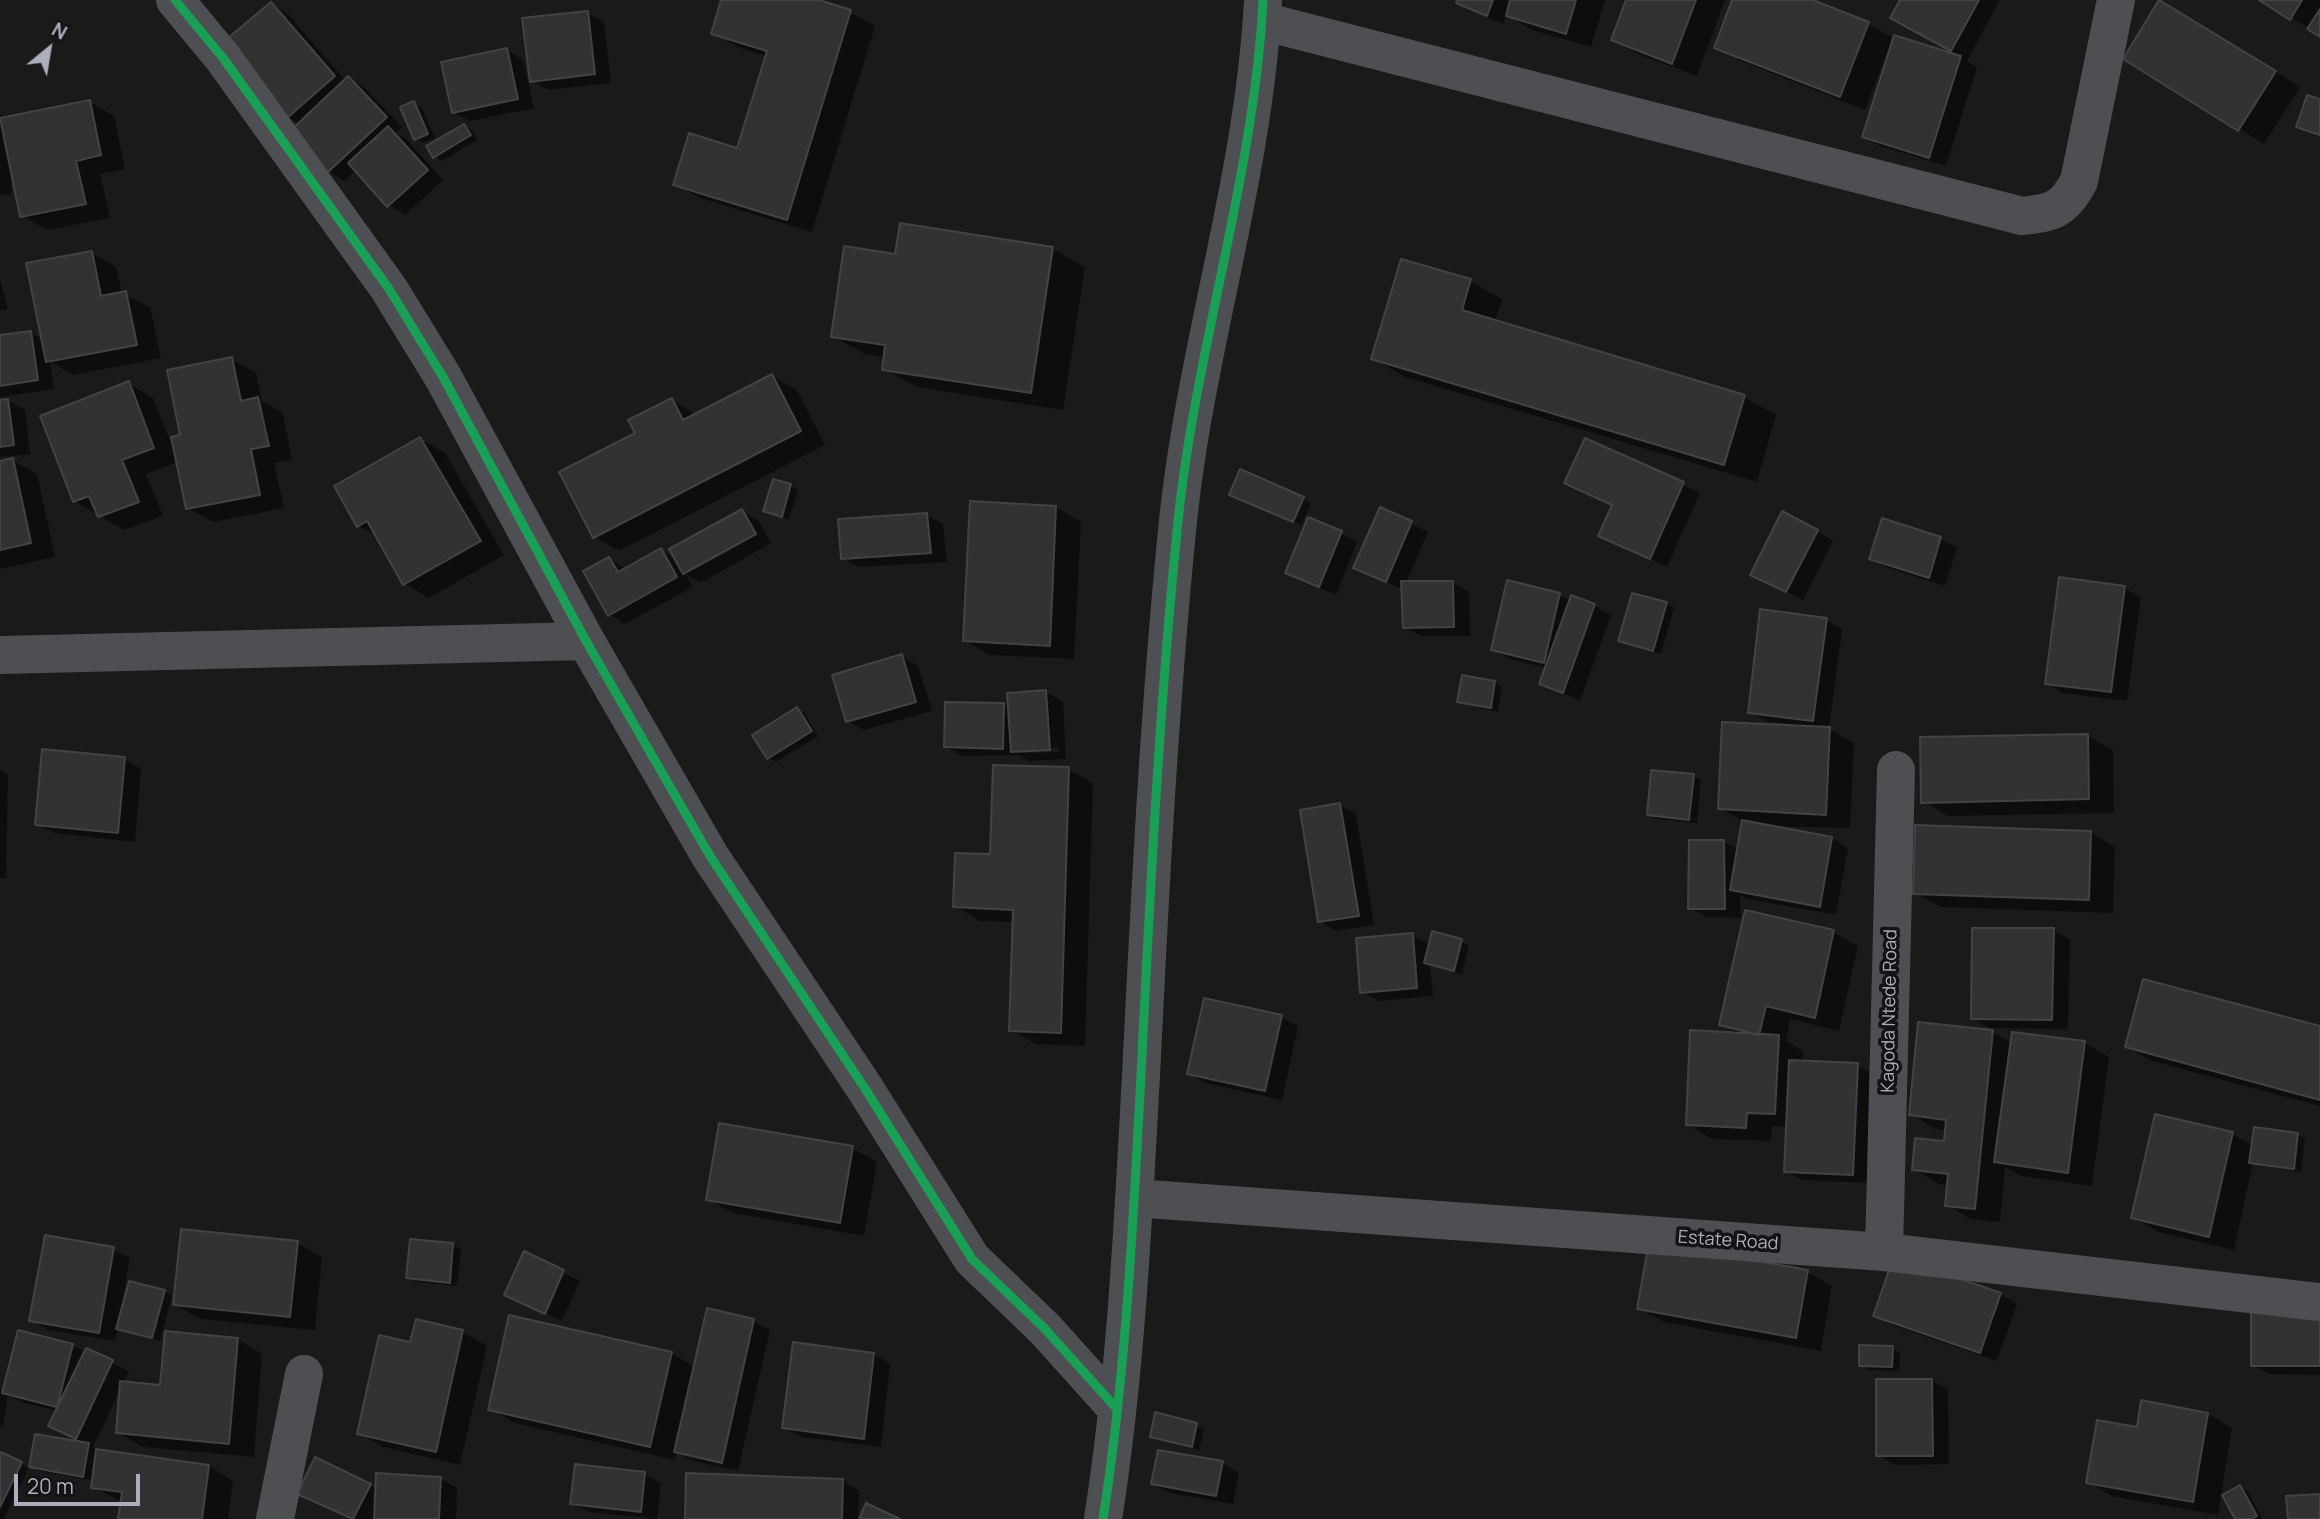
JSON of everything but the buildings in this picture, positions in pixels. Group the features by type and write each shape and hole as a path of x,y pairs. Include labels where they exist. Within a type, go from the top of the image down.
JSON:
{"street":[{"path":"175,0 223,58 389,289 499,476 586,641 710,856 864,1087 972,1258 1018,1307 1045,1329 1117,1409"},
{"path":"1103,1519 1117,1409 1134,1198 1159,738 1177,525 1211,318 1244,158 1262,11 2022,216 2046,214 2069,201 2078,181 2116,0"},
{"path":"0,655 586,641"},
{"name":"Kagoda Ntede Road","path":"1884,1252 1896,771"},
{"name":"Estate Road","path":"1134,1198 1884,1252 2320,1302"},
{"path":"275,1519 304,1374"}],"cycle path":[{"path":"175,0 223,58 389,289 443,377 586,641 710,856 864,1087 972,1259 1045,1329 1117,1409"},
{"path":"1103,1519 1118,1408 1128,1297 1156,803 1177,531 1196,398 1248,133 1263,0"}]}
